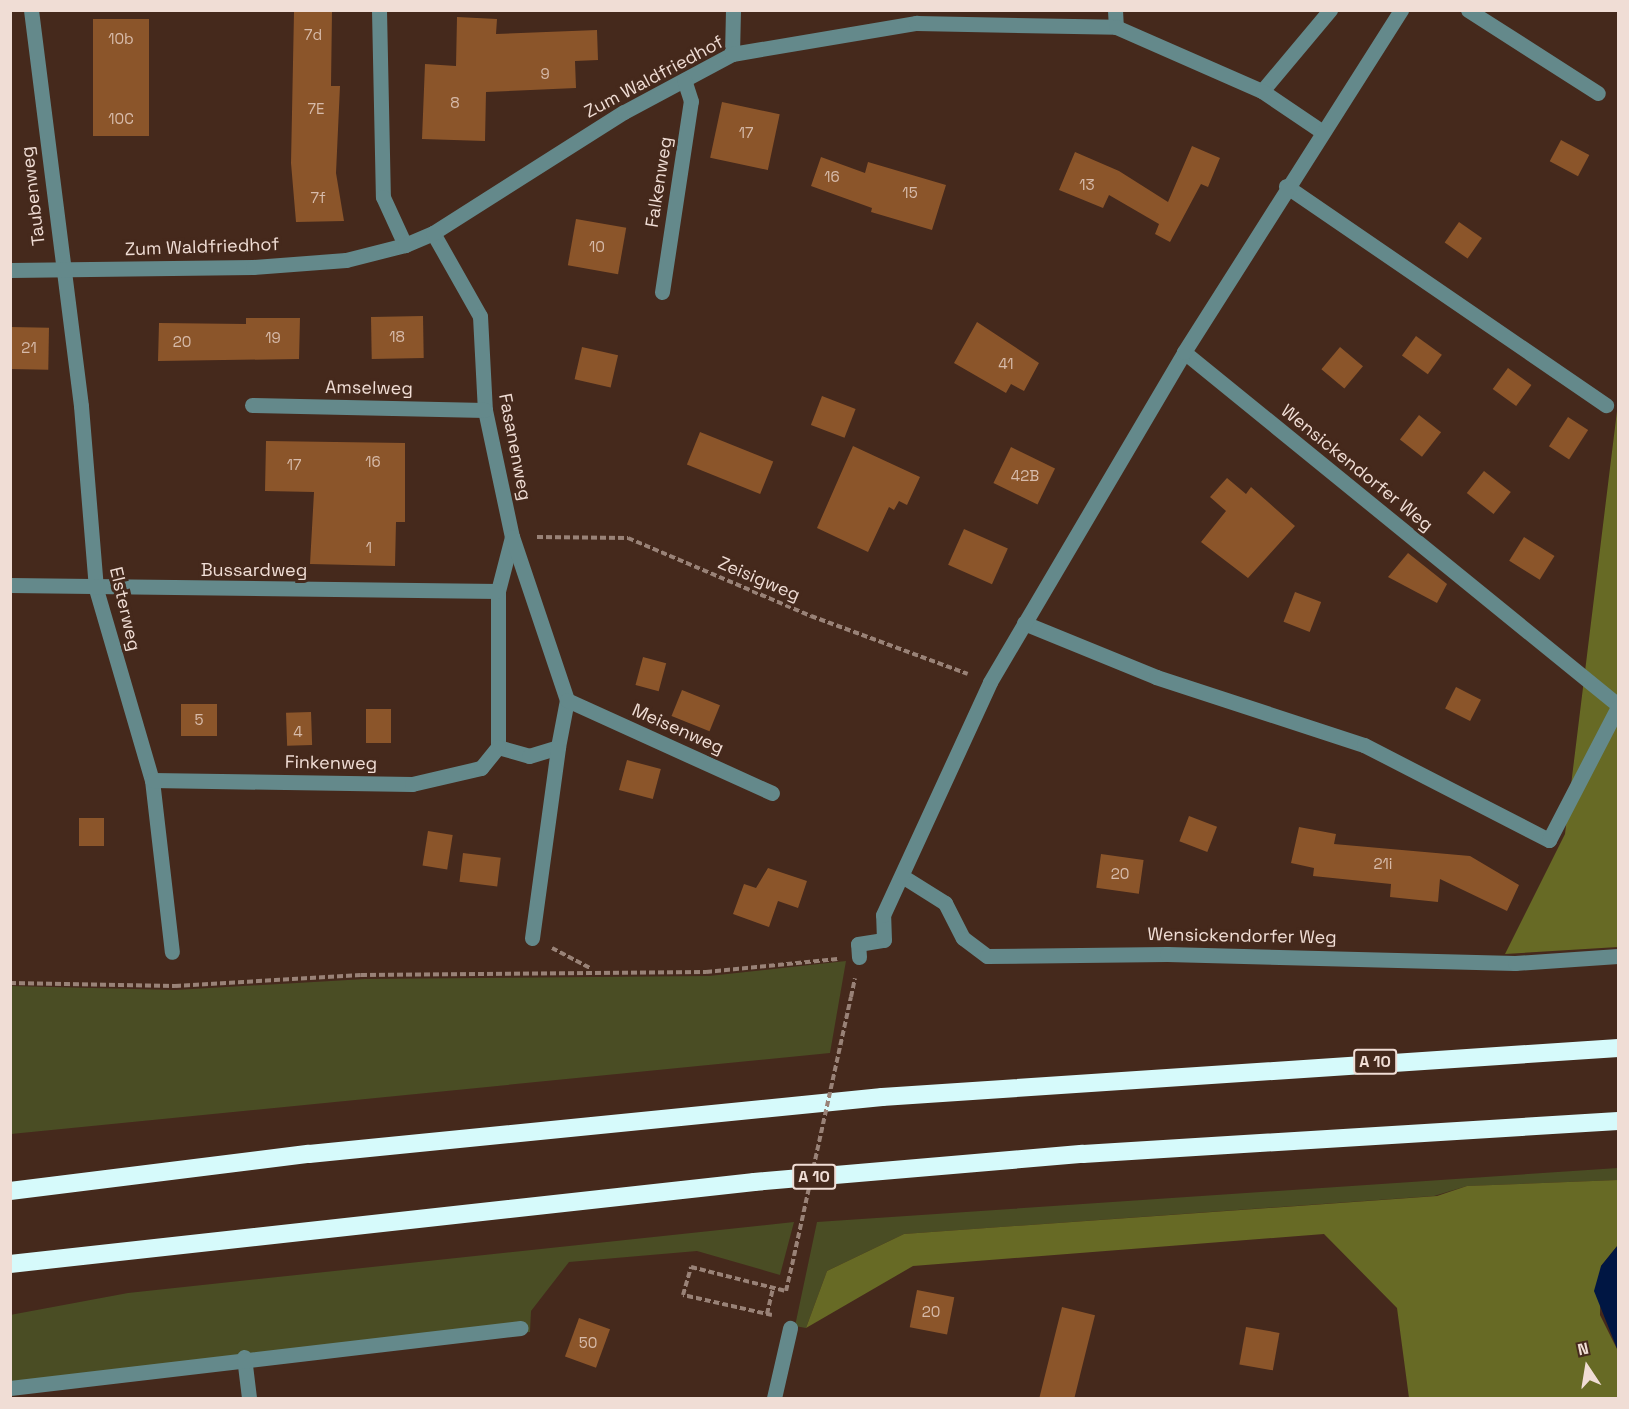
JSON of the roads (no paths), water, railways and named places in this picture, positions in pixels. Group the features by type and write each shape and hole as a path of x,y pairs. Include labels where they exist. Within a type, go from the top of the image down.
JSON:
{"highway":[{"name":"A 10","path":"10,1191 321,1153 882,1097 1618,1048"},
{"name":"A 10","path":"10,1264 765,1181 1083,1154 1618,1121"}],"street":[{"name":"Taubenweg","path":"31,10 62,271"},
{"path":"379,10 383,198 405,245"},
{"path":"732,54 733,10"},
{"path":"1115,10 1116,27"},
{"path":"1262,91 1330,10"},
{"path":"859,957 858,944 884,940 883,915 990,682 1184,352 1286,186 1401,10"},
{"path":"1468,10 1598,93"},
{"name":"Zum Waldfriedhof","path":"10,270 253,267 346,260 405,245 433,233 684,80 732,54 915,23 1116,27 1262,91 1321,131"},
{"name":"Falkenweg","path":"662,292 691,101 684,80"},
{"path":"1286,186 1606,405"},
{"name":"Fasanenweg","path":"433,233 480,316 485,410 512,537 567,700 558,747 532,938"},
{"name":"Elsterweg","path":"62,271 81,406 96,589 152,780 172,952"},
{"name":"Wensickendorfer Weg","path":"1024,623 1156,677 1364,745 1549,840 1618,706 1184,352"},
{"name":"Amselweg","path":"252,405 485,410"},
{"name":"Fasanenweg","path":"498,747 498,591 512,537"},
{"name":"Bussardweg","path":"10,585 96,589 498,591"},
{"name":"Meisenweg","path":"567,700 772,793"},
{"path":"498,747 529,756 558,747"},
{"name":"Finkenweg","path":"152,780 412,784 481,768 498,747"},
{"name":"Wensickendorfer Weg","path":"902,876 945,903 963,938 987,956 1167,954 1515,963 1618,956"},
{"path":"10,1388 244,1357 520,1328"},
{"path":"774,1398 790,1328"},
{"path":"244,1357 249,1398"}],"water":[{"path":"1618,1245 1618,1351 1594,1291 1601,1266"}]}
